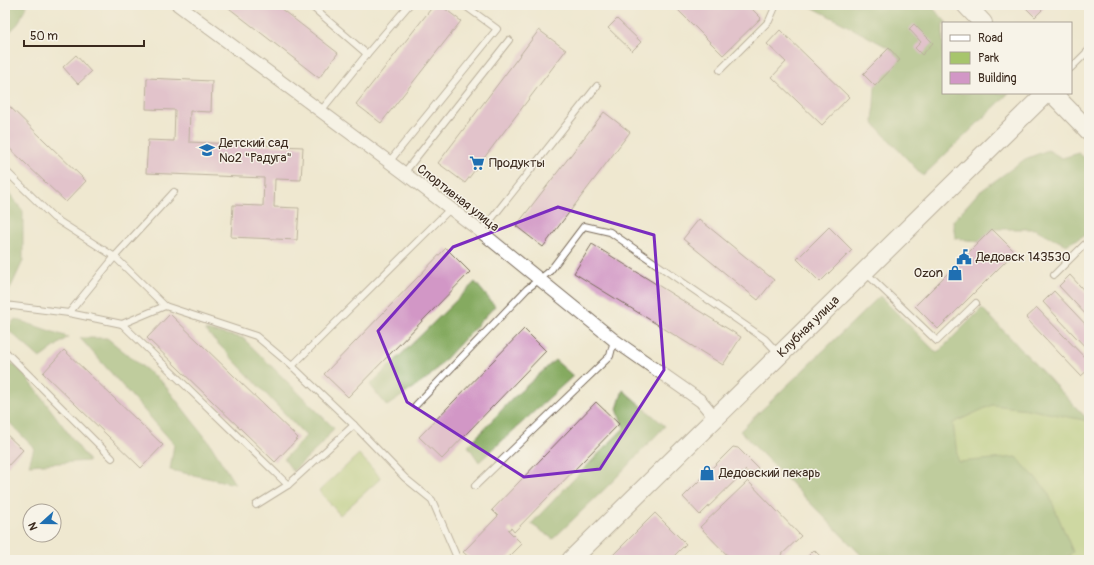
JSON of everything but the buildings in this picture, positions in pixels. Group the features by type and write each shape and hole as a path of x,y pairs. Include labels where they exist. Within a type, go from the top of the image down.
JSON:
{"street":[{"name":"Спортивная улица","path":"178,5 480,231 614,340 700,401 716,419"},
{"path":"966,5 982,22"},
{"name":"Клубная улица","path":"571,560 1045,94"},
{"path":"1053,94 1089,131"}],"lane":[{"path":"310,5 367,54"},
{"path":"320,112 409,5"},
{"path":"389,162 497,29 464,5"},
{"path":"720,70 769,21 776,5"},
{"path":"404,173 510,40"},
{"path":"1072,67 1089,50"},
{"path":"480,231 489,222 597,86"},
{"path":"5,170 54,218 115,257 165,306 256,336 292,366 354,425 405,478 432,500 458,560"},
{"path":"68,313 115,257 174,192"},
{"path":"292,366 450,209"},
{"path":"416,406 527,289 550,271 584,226 610,232 765,339 780,354"},
{"path":"1054,275 1089,240"},
{"path":"865,272 937,342 976,303"},
{"path":"5,305 68,313 122,324 288,485"},
{"path":"122,324 165,306"},
{"path":"475,486 610,356 614,340"},
{"path":"5,351 112,458"},
{"path":"256,505 288,485 354,425"}],"highlighted area":[{"path":"558,207 654,235 664,370 600,469 524,477 407,402 378,331 453,247"}],"green space":[{"path":"5,5 27,5 18,24 5,36"},
{"path":"808,5 930,5 946,22 942,22 942,94 1008,94 923,176 873,123 875,86 900,59 889,48"},
{"path":"1048,150 1062,158 1079,153 1089,162 1089,233 1066,245 1035,229 992,229 979,242 955,238 953,221 978,193 1025,159"},
{"path":"5,188 23,211 23,261 5,300"},
{"path":"475,282 495,306 428,378 387,406 370,385"},
{"path":"880,296 937,353 982,308 1089,421 1089,560 866,560 740,431"},
{"path":"880,296 937,353 982,308 1089,421 1027,409 992,405 953,423 958,462 1016,457 1047,490 1073,552 1064,560 866,560 740,431"},
{"path":"15,319 68,337 40,358 7,329"},
{"path":"205,330 243,338 334,428 322,444 293,471 284,459 306,436"},
{"path":"80,338 107,338 163,383 209,442 235,484 170,470 174,444"},
{"path":"5,358 23,372 89,461 29,465 34,448 5,418"},
{"path":"555,360 573,376 479,462 468,446 512,399"},
{"path":"623,390 665,426 614,480 553,539 531,524 624,428 617,409"},
{"path":"359,454 381,478 340,515 319,491"}],"place":[{"name":"Детский сад №2 \"Радуга\"","path":"207,150"},
{"name":"Продукты","path":"477,163"},
{"name":"Дедовск 143530","path":"964,257"},
{"name":"Ozon","path":"955,273"},
{"name":"Дедовский пекарь","path":"707,473"}]}
